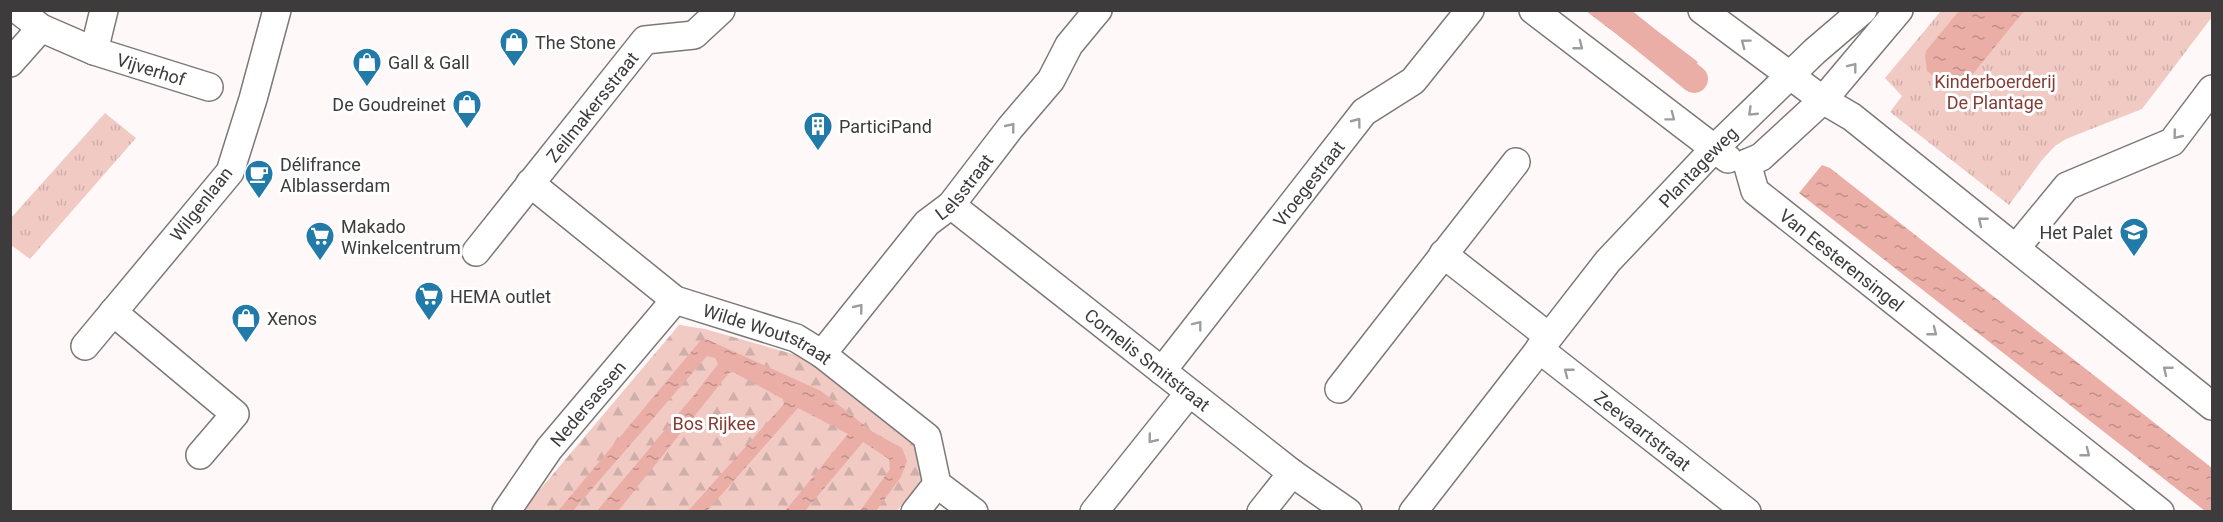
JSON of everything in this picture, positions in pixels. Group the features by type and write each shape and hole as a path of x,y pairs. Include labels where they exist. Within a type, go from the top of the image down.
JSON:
{"street":[{"name":"Vijverhof","path":"18,10 41,28 94,51 209,87"},
{"name":"Vijverhof","path":"94,51 104,10"},
{"name":"Wilgenlaan","path":"85,346 230,172 277,10"},
{"name":"Zeilmakersstraat","path":"476,252 645,40 694,35 721,10"},
{"name":"Lelsstraat","path":"822,354 927,223 951,206 1010,128 1051,80 1069,45 1098,10"},
{"name":"Vroegestraat","path":"1162,371 1364,112 1413,81 1470,10"},
{"path":"1533,10 1729,159 1747,163"},
{"path":"1702,10 1789,76 1852,117 2212,406"},
{"name":"Plantageweg","path":"1413,512 1608,261 1714,148 1789,76 1863,10"},
{"name":"Plantageweg","path":"1747,163 1761,157 1823,100 1899,10"},
{"path":"10,63 41,28"},
{"path":"2016,249 2067,186 2172,142 2212,88"},
{"path":"1340,389 1516,162"},
{"name":"Van Eesterensingel","path":"1747,163 1755,191 2160,512"},
{"name":"Wilde Woutstraat","path":"530,183 675,300 796,338 822,354 927,438 937,484"},
{"name":"Cornelis Smitstraat","path":"951,206 1189,393 1348,512"},
{"path":"1443,254 1543,343"},
{"name":"Nedersassen","path":"506,512 549,449 675,300"},
{"path":"113,312 234,414 200,455"},
{"name":"Zeevaartstraat","path":"1543,343 1747,512"},
{"path":"1094,512 1189,393"},
{"path":"1261,512 1292,472"},
{"path":"915,512 937,484 974,512"}],"green space":[{"name":"Kinderboerderij De Plantage","path":"1941,11 2212,11 2212,17 2142,109 2066,139 2055,146 2009,205 1890,112 1902,96 1885,78"},
{"path":"105,113 136,138 30,259 11,245 11,218"},
{"name":"Bos Rijkee","path":"679,325 705,329 800,356 850,393 936,463 897,511 521,512"}],"water":[{"path":"1586,11 1631,11 1698,62 1684,79 1678,81"},
{"path":"1959,11 2024,11 1968,80 1955,87 1944,84 1927,71 1925,56 1926,51"},
{"path":"1822,165 1830,168 2212,468 2212,511 2205,511 1799,193"},
{"path":"706,339 821,391 873,432 902,448 907,461 901,477 876,511 860,511 890,469 889,459 863,442 805,511 785,511 848,434 798,408 707,511 688,511 784,404 783,399 733,372 729,373 618,511 597,511 718,364 715,358 707,356 573,511 558,511 701,340"}],"waterway":[{"path":"1609,10 1694,79"}],"place":[{"name":"The Stone","path":"514,68"},
{"name":"Gall & Gall","path":"367,88"},
{"name":"De Goudreinet","path":"467,130"},
{"name":"ParticiPand","path":"818,152"},
{"name":"Délifrance Alblasserdam","path":"259,200"},
{"name":"Het Palet","path":"2134,258"},
{"name":"Makado Winkelcentrum","path":"320,262"},
{"name":"HEMA outlet","path":"429,322"},
{"name":"Xenos","path":"246,344"}]}
